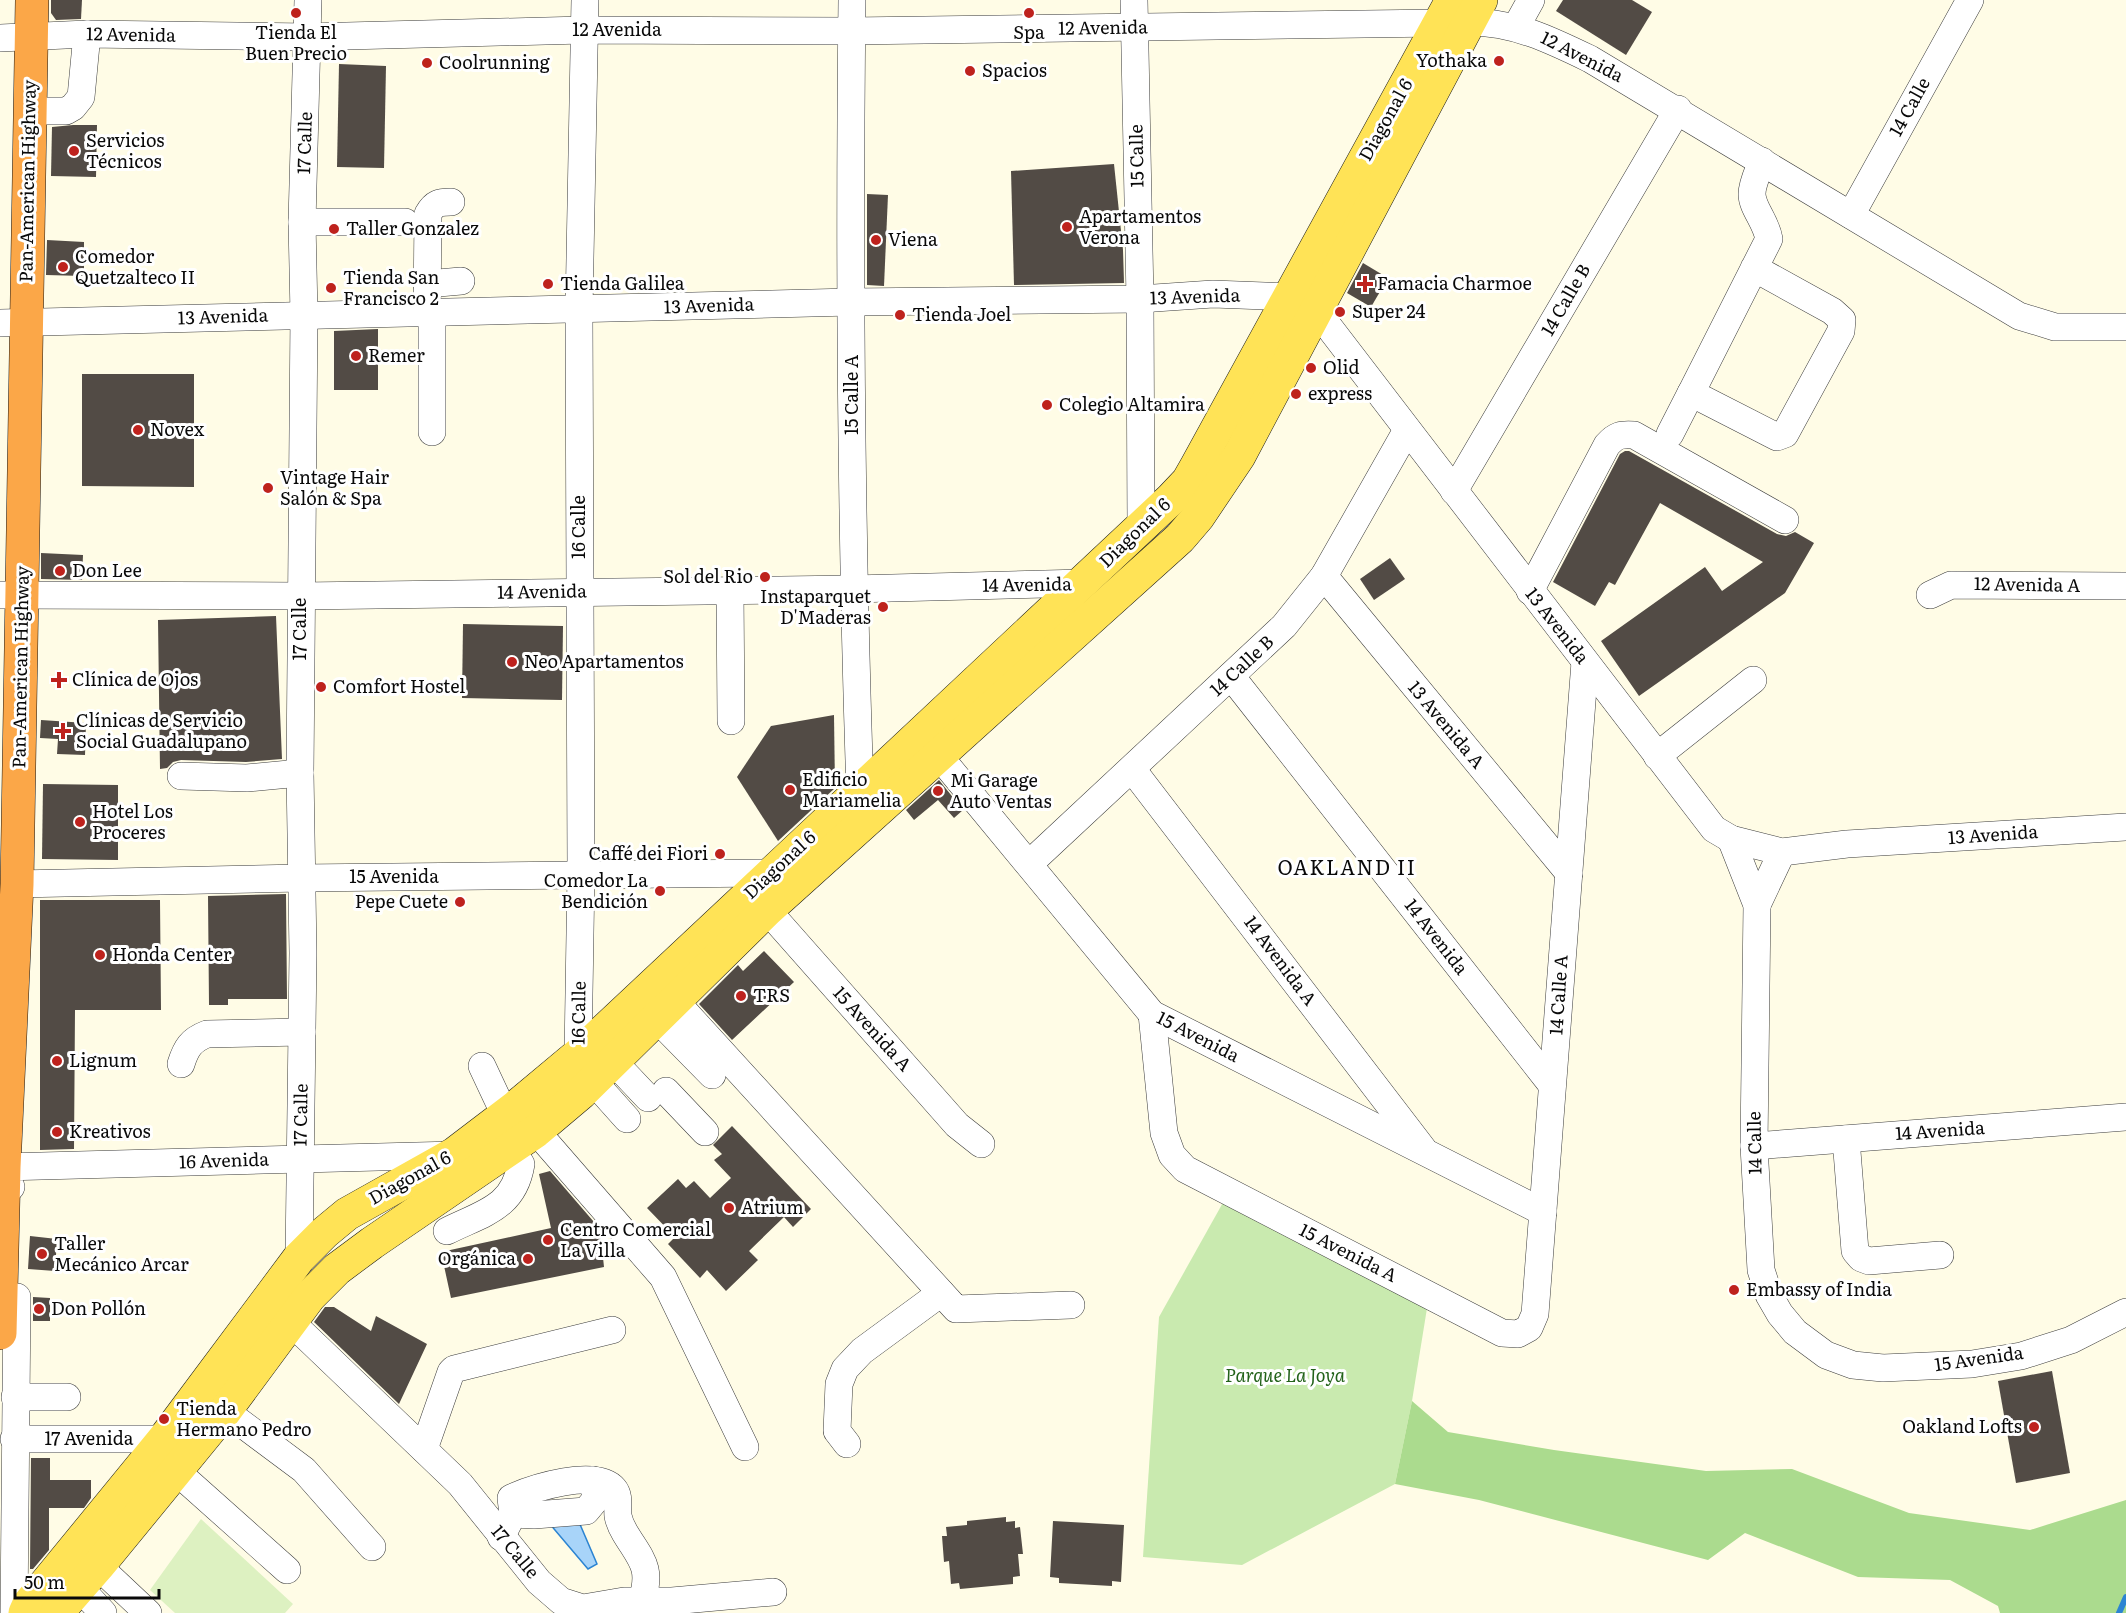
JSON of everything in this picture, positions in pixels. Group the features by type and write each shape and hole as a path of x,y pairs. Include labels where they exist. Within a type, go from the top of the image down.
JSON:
{"highway":[{"name":"Pan-American Highway","path":"0,1333 4,1167 17,884 11,595 13,323 30,111 16,36 32,0"}],"main road":[{"name":"Diagonal 6","path":"57,1613 225,1411 278,1313 299,1258 347,1214 373,1198 462,1165 515,1156 542,1138 595,1066 771,873 1083,583 1188,480 1303,304 1461,11"},
{"name":"Diagonal 6","path":"25,1613 29,1604 164,1440 278,1313 310,1296 337,1269 462,1165 505,1115 595,1066 666,1010 766,910 1180,538 1198,517 1239,456 1303,304"}],"street":[{"name":"17 Calle","path":"299,1258 302,1032 312,953 301,878 300,773 304,314 302,222 308,0"},
{"name":"16 Calle","path":"585,0 579,310 581,873 595,1066"},
{"name":"15 Calle A","path":"852,0 853,589 860,791"},
{"name":"15 Calle","path":"1134,0 1140,298 1141,528"},
{"path":"1516,27 1531,0"},
{"name":"14 Calle","path":"1851,215 1970,0"},
{"name":"12 Avenida","path":"16,36 87,34 308,37 584,30 851,31 1134,28 1461,11 1539,35 1590,58 2019,316 2055,327 2126,327"},
{"path":"30,111 66,111 73,107 81,97 87,34"},
{"name":"14 Calle B","path":"1454,491 1678,109"},
{"path":"1670,434 1769,239 1765,221 1754,205 1752,192 1762,161"},
{"path":"432,432 428,214 434,205 451,202"},
{"path":"302,222 405,222"},
{"path":"1691,393 1777,437 1782,436 1840,331 1842,320 1832,311 1754,268"},
{"path":"428,284 461,281"},
{"name":"13 Avenida","path":"13,323 304,314 1140,298 1213,294 1303,304 1407,430 1714,829 1731,839 1782,852 1847,844 2126,827"},
{"name":"14 Calle B","path":"1029,864 1284,626 1324,576 1407,430"},
{"path":"1530,591 1607,445 1614,437 1622,434 1634,435 1785,520"},
{"name":"13 Avenida A","path":"1324,576 1569,873"},
{"name":"14 Avenida","path":"11,595 301,596 853,589 1083,583"},
{"name":"12 Avenida A","path":"1930,595 1951,585 2126,586"},
{"path":"730,590 731,721"},
{"name":"14 Calle A","path":"1529,1328 1535,1314 1585,662"},
{"name":"14 Avenida","path":"1232,676 1552,1085"},
{"path":"1657,756 1753,680"},
{"name":"15 Avenida","path":"939,756 1152,1014 1543,1212"},
{"name":"14 Avenida A","path":"1132,769 1427,1154"},
{"path":"181,776 247,778 300,773"},
{"name":"14 Calle","path":"1731,839 1757,905 1754,1146 1761,1270 1769,1295 1780,1314 1795,1332 1826,1355"},
{"name":"14 Calle","path":"1757,905 1782,852"},
{"name":"15 Avenida","path":"17,884 581,873 771,873"},
{"name":"15 Avenida A","path":"766,910 957,1125 981,1144"},
{"path":"666,1010 712,1075"},
{"path":"666,1010 948,1301"},
{"name":"15 Avenida A","path":"1152,1014 1164,1133 1172,1155 1185,1169 1502,1333 1518,1334 1529,1328"},
{"path":"181,1064 187,1047 196,1038 207,1034 302,1032"},
{"path":"482,1066 505,1115"},
{"path":"595,1066 657,1095 705,1132"},
{"path":"595,1066 627,1119"},
{"name":"14 Avenida","path":"1754,1146 2126,1117"},
{"path":"542,1138 663,1277 745,1447"},
{"path":"1846,1139 1855,1251 1861,1258 1869,1261 1940,1255"},
{"path":"447,1231 500,1205 519,1179 515,1156"},
{"name":"16 Avenida","path":"4,1167 300,1159 462,1165"},
{"path":"4,1167 17,1206 14,1613"},
{"path":"847,1444 837,1431 839,1384 845,1369 862,1351 948,1301 1071,1305"},
{"name":"15 Avenida","path":"1826,1355 1853,1365 1883,1368 1972,1364 2021,1356 2071,1340 2126,1312"},
{"name":"17 Calle","path":"278,1313 460,1484 507,1525 539,1582 561,1601 583,1608 624,1601 672,1601 773,1592"},
{"path":"424,1449 454,1369 612,1330"},
{"path":"15,1397 67,1397"},
{"path":"225,1411 303,1470 372,1547"},
{"name":"17 Avenida","path":"14,1439 164,1440"},
{"path":"176,1471 287,1570"},
{"path":"507,1525 511,1498 526,1491 572,1480 585,1479 606,1483 615,1489 618,1516 624,1532 635,1545 647,1573 642,1601"},
{"path":"88,1577 103,1613"},
{"path":"88,1577 148,1613"}],"green space":[{"name":"Parque La Joya","path":"1225,1199 1428,1302 1412,1401 1395,1484 1242,1565 1143,1557 1159,1317"},
{"path":"1412,1401 1448,1432 1554,1450 1706,1471 1792,1469 1909,1513 2030,1530 2126,1500 2126,1613 2000,1613 1998,1606 1950,1580 1858,1577 1745,1533 1708,1560 1479,1500 1395,1484"},
{"path":"201,1519 293,1604 285,1613 175,1613 150,1590"}],"water":[{"path":"576,1515 597,1564 588,1569 549,1523"}],"building":[{"path":"51,0 82,0 81,19 56,20 51,13"},
{"path":"1563,0 1632,0 1652,12 1626,55 1556,11"},
{"path":"339,64 386,66 384,168 337,167"},
{"name":"Servicios Técnicos","path":"97,125 96,177 51,176 52,127"},
{"name":"Apartamentos Verona","path":"1114,164 1124,283 1014,285 1011,171"},
{"name":"Viena","path":"867,194 888,195 884,286 867,285"},
{"path":"47,240 84,242 84,276 46,275"},
{"name":"Famacia Charmoe","path":"1363,263 1388,278 1371,307 1347,293"},
{"name":"Remer","path":"378,329 378,390 334,390 334,331"},
{"name":"Novex","path":"82,374 194,374 194,487 82,486"},
{"path":"1629,451 1777,534 1786,536 1795,532 1814,543 1785,593 1639,696 1601,641 1705,567 1722,591 1763,562 1660,503 1615,585 1609,582 1595,606 1553,582 1620,454"},
{"name":"Don Lee","path":"41,553 83,555 82,580 41,579"},
{"path":"1390,558 1405,579 1374,600 1360,579"},
{"path":"276,616 282,759 246,762 181,760 173,762 167,768 160,769 158,620"},
{"name":"Neo Apartamentos","path":"463,624 563,626 562,700 462,698"},
{"name":"Edificio Mariamelia","path":"834,715 835,788 778,841 737,777 771,726"},
{"name":"Clínicas de Servicio Social Guadalupano","path":"41,720 86,723 85,755 57,754 58,739 40,738"},
{"name":"Mi Garage Auto Ventas","path":"939,780 963,810 954,818 938,800 914,820 906,810"},
{"name":"Hotel Los Proceres","path":"43,784 118,785 118,860 42,859"},
{"path":"286,894 287,999 228,999 228,1005 209,1005 208,896"},
{"name":"Honda Center","path":"40,900 160,900 161,1010 75,1010 74,1149 40,1150"},
{"name":"TRS","path":"764,951 794,982 732,1040 699,1004 738,965 743,971"},
{"name":"Atrium","path":"732,1126 811,1209 793,1227 784,1217 749,1251 758,1260 726,1291 707,1270 700,1278 668,1244 675,1237 647,1208 678,1179 686,1188 694,1181 710,1198 731,1178 714,1160 722,1154 713,1145"},
{"name":"Centro Comercial La Villa","path":"550,1171 600,1229 604,1267 451,1298 441,1252 551,1228 539,1174"},
{"name":"Taller Mecánico Arcar","path":"30,1236 57,1239 55,1271 28,1269"},
{"name":"Don Pollón","path":"33,1297 50,1298 50,1321 33,1321"},
{"path":"325,1307 334,1307 371,1331 376,1316 427,1344 399,1404 314,1322"},
{"name":"Oakland Lofts","path":"2052,1371 2070,1473 2016,1483 1998,1381"},
{"path":"31,1458 50,1458 50,1480 91,1480 91,1498 84,1508 49,1508 49,1550 33,1569 30,1569"},
{"path":"1006,1517 1006,1522 1015,1521 1015,1528 1020,1527 1023,1554 1018,1554 1020,1576 1013,1577 1013,1584 960,1589 959,1583 951,1584 949,1561 944,1562 942,1536 947,1536 946,1527 967,1525 967,1521"},
{"path":"1053,1521 1124,1525 1121,1582 1112,1581 1112,1586 1059,1583 1059,1578 1050,1577"}],"waterway":[{"path":"2119,1613 2126,1597"}],"place":[{"name":"Tienda El Buen Precio","path":"296,13"},
{"name":"Spa","path":"1029,13"},
{"name":"Yothaka","path":"1499,61"},
{"name":"Coolrunning","path":"427,63"},
{"name":"Spacios","path":"970,71"},
{"name":"Servicios Técnicos","path":"74,151"},
{"name":"Apartamentos Verona","path":"1067,227"},
{"name":"Taller Gonzalez","path":"334,229"},
{"name":"Viena","path":"876,240"},
{"name":"Comedor Quetzalteco II","path":"63,267"},
{"name":"Tienda Galilea","path":"548,284"},
{"name":"Famacia Charmoe","path":"1365,284"},
{"name":"Tienda San Francisco 2","path":"331,288"},
{"name":"Super 24","path":"1340,312"},
{"name":"Tienda Joel","path":"900,315"},
{"name":"Remer","path":"356,356"},
{"name":"Olid","path":"1311,368"},
{"name":"express","path":"1296,394"},
{"name":"Colegio Altamira","path":"1047,405"},
{"name":"Novex","path":"138,430"},
{"name":"Vintage Hair Salón & Spa","path":"268,488"},
{"name":"Don Lee","path":"60,571"},
{"name":"Sol del Rio","path":"765,577"},
{"name":"Instaparquet D'Maderas","path":"883,607"},
{"name":"Neo Apartamentos","path":"512,662"},
{"name":"Clínica de Ojos","path":"59,680"},
{"name":"Comfort Hostel","path":"321,687"},
{"name":"Clínicas de Servicio Social Guadalupano","path":"63,731"},
{"name":"Edificio Mariamelia","path":"790,790"},
{"name":"Mi Garage Auto Ventas","path":"938,791"},
{"name":"Hotel Los Proceres","path":"80,822"},
{"name":"Caffé dei Fiori","path":"720,854"},
{"name":"Comedor La Bendición","path":"660,891"},
{"name":"Pepe Cuete","path":"460,902"},
{"name":"Honda Center","path":"100,955"},
{"name":"TRS","path":"741,996"},
{"name":"Lignum","path":"57,1061"},
{"name":"Kreativos","path":"57,1132"},
{"name":"Atrium","path":"729,1208"},
{"name":"Centro Comercial La Villa","path":"548,1240"},
{"name":"Taller Mecánico Arcar","path":"42,1254"},
{"name":"Orgánica","path":"528,1259"},
{"name":"Embassy of India","path":"1734,1290"},
{"name":"Don Pollón","path":"39,1309"},
{"name":"Tienda Hermano Pedro","path":"164,1419"},
{"name":"Oakland Lofts","path":"2034,1427"}],"district":[{"name":"OAKLAND II","path":"1347,868"}]}
